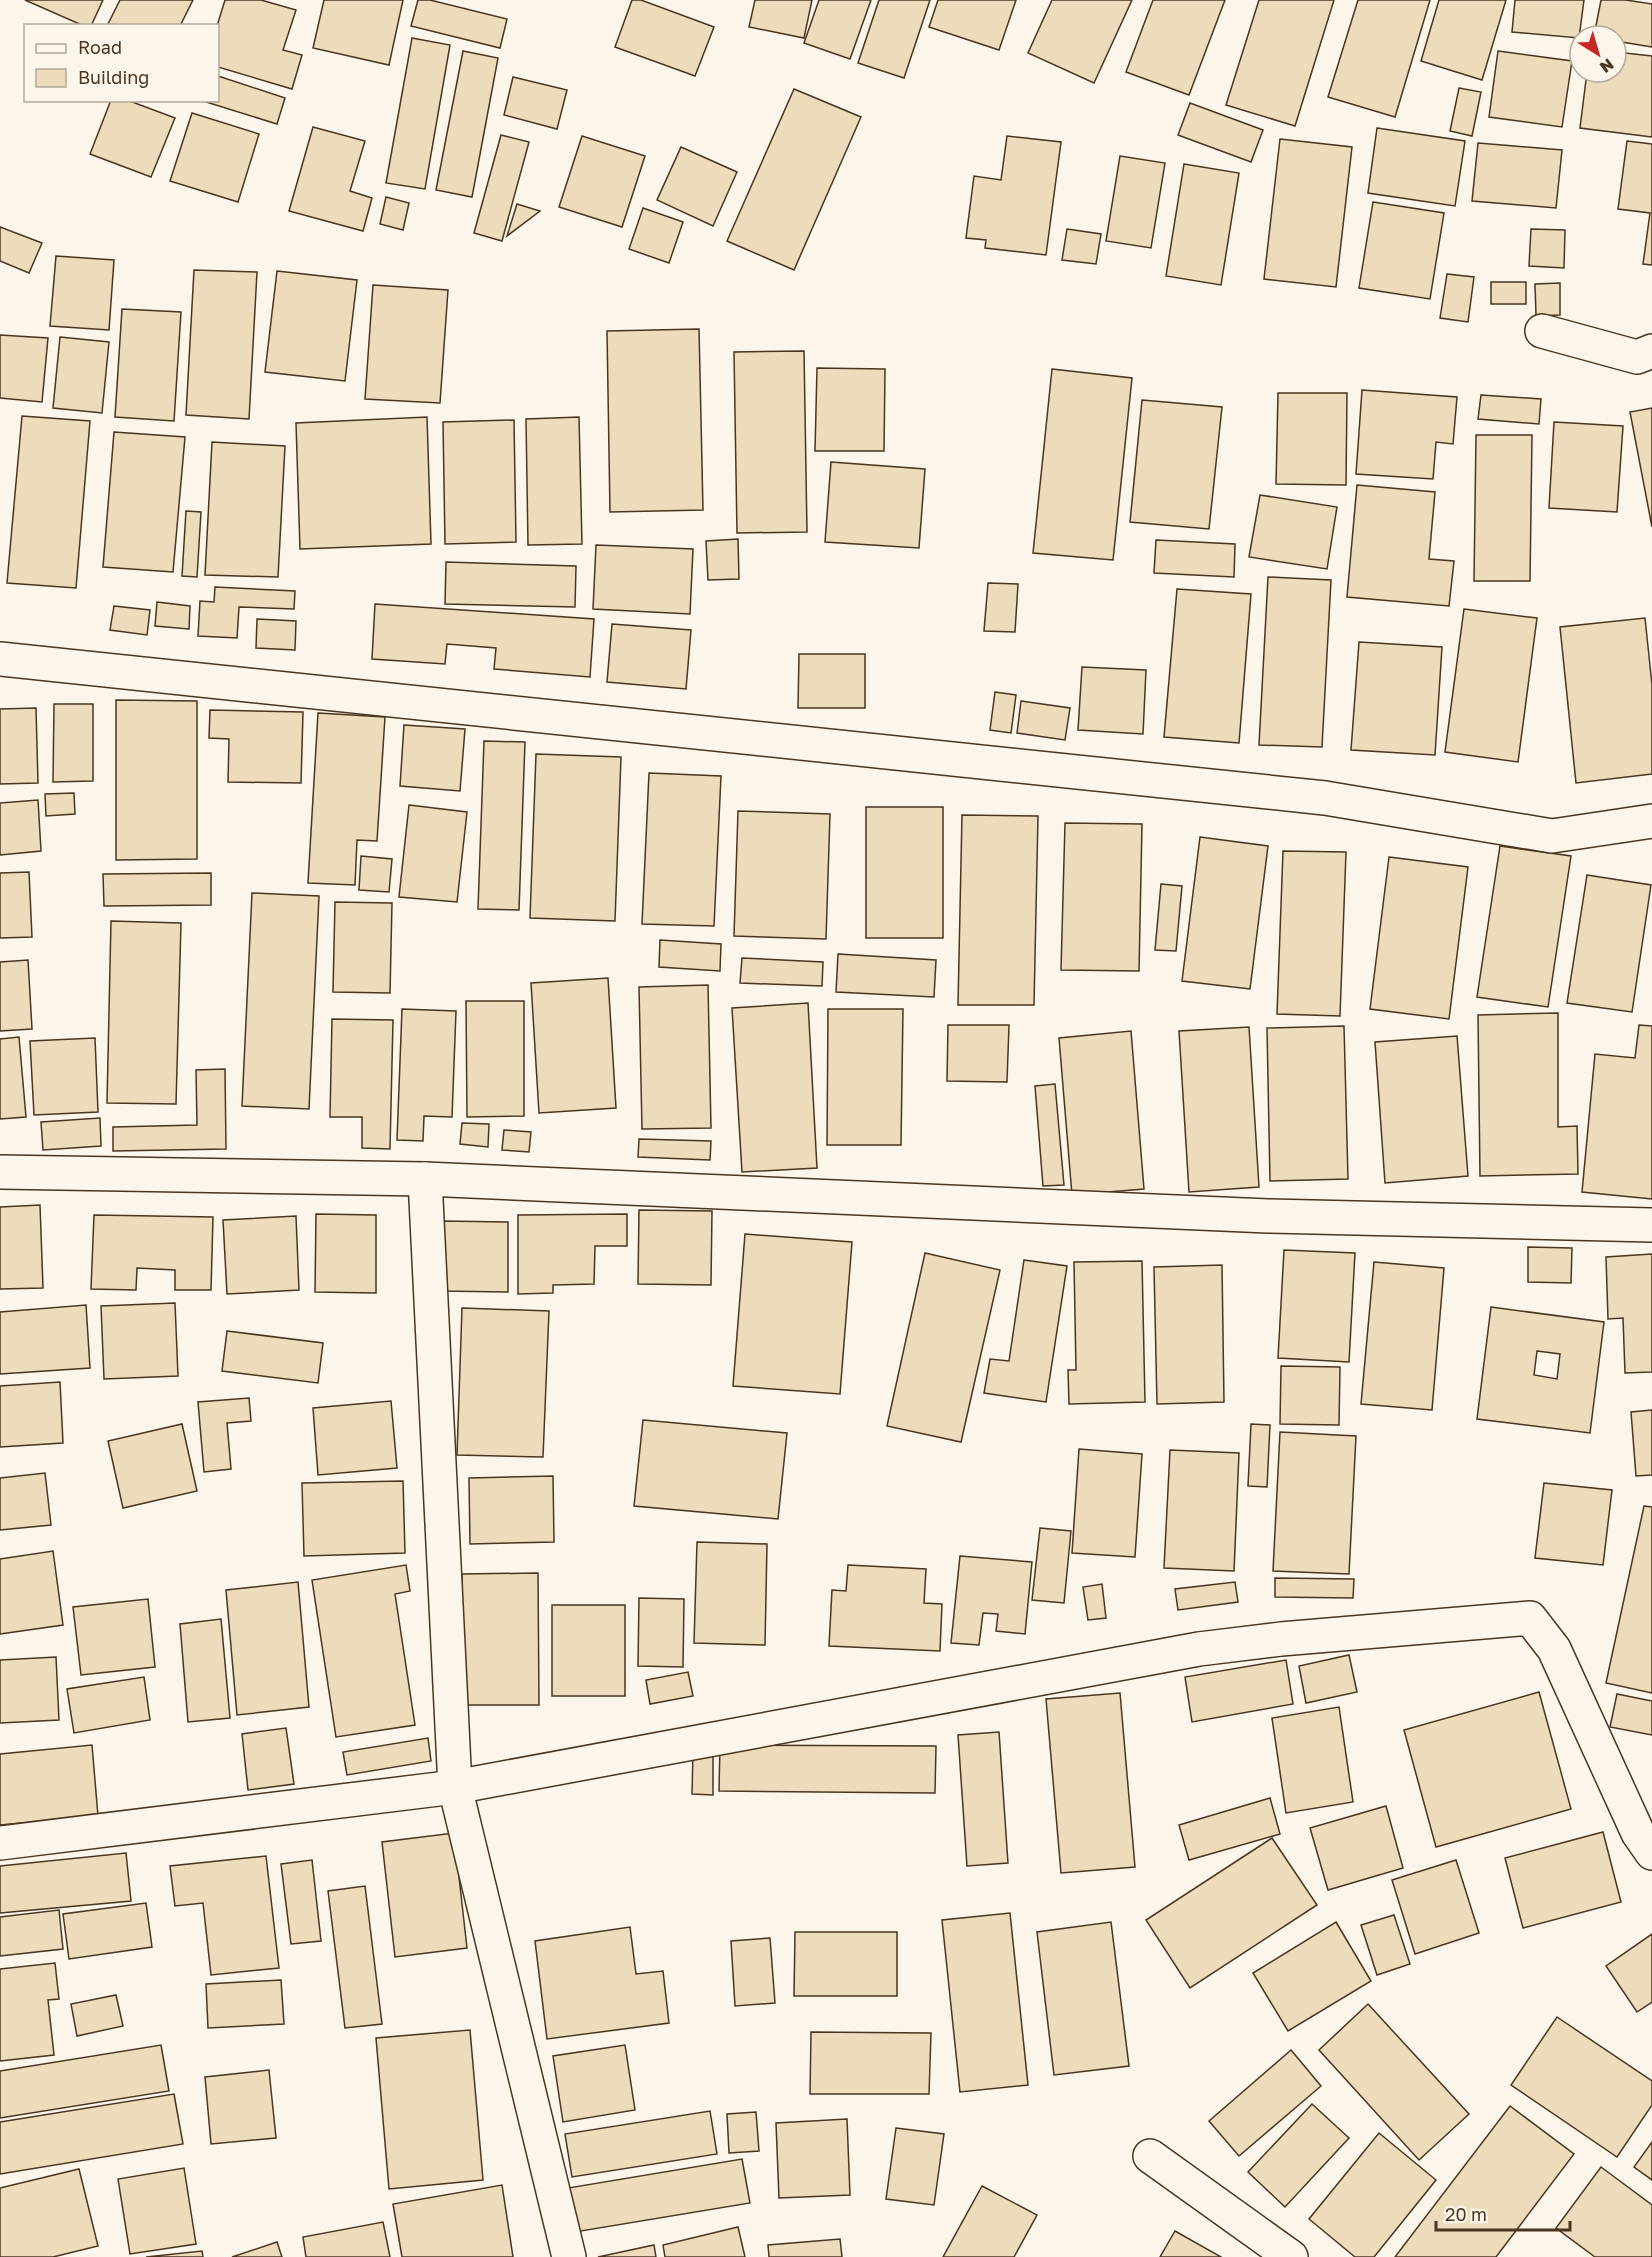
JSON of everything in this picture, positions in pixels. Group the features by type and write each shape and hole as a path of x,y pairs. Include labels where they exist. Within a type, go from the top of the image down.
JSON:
{"street":[{"path":"1542,331 1637,357 1652,351"},
{"path":"0,658 1325,798 1552,836 1652,821"},
{"path":"0,1172 425,1179 1256,1216 1652,1226"},
{"path":"425,1179 455,1787 569,2257"},
{"path":"0,1843 455,1787 1198,1649 1281,1639 1530,1618 1554,1648 1638,1833 1652,1853"},
{"path":"1150,2156 1291,2257"}],"building":[{"path":"25,0 103,0 92,24 79,24"},
{"path":"120,0 193,0 181,24 108,24"},
{"path":"225,0 261,0 296,10 283,50 302,55 292,89 219,67 218,24"},
{"path":"324,0 403,0 389,65 313,48"},
{"path":"418,0 430,0 507,19 500,48 411,26"},
{"path":"632,0 641,0 714,27 695,76 615,47"},
{"path":"755,0 812,0 804,38 749,27"},
{"path":"819,0 871,0 850,59 804,43"},
{"path":"879,0 930,0 904,78 858,63"},
{"path":"938,0 1016,0 999,50 929,27"},
{"path":"1052,0 1132,0 1094,83 1028,53"},
{"path":"1153,0 1225,0 1189,95 1126,72"},
{"path":"1259,0 1334,0 1295,126 1226,105"},
{"path":"1358,0 1430,0 1395,117 1328,97"},
{"path":"1439,0 1506,0 1482,80 1421,61"},
{"path":"1515,0 1584,0 1581,24 1568,24 1568,37 1512,32"},
{"path":"1601,0 1626,0 1652,4 1652,47 1628,43 1628,24 1596,24"},
{"path":"412,38 450,45 425,189 386,183"},
{"path":"463,51 498,58 472,197 436,190"},
{"path":"1498,51 1568,60 1569,84 1562,127 1489,117"},
{"path":"1628,53 1652,56 1652,137 1580,128 1586,84 1628,84"},
{"path":"219,76 285,98 277,124 206,102 219,102"},
{"path":"513,77 567,90 557,129 504,115"},
{"path":"1459,88 1481,92 1472,136 1450,131"},
{"path":"794,89 861,117 794,270 727,241"},
{"path":"110,102 132,102 175,118 151,177 90,154"},
{"path":"1190,103 1263,130 1251,162 1178,135"},
{"path":"192,113 259,134 238,202 170,181"},
{"path":"313,127 365,141 350,191 372,198 363,231 289,211"},
{"path":"1377,128 1465,141 1455,206 1368,193"},
{"path":"501,135 529,142 502,241 474,233"},
{"path":"582,136 645,156 622,227 559,207"},
{"path":"1007,136 1061,142 1046,255 985,248 986,240 966,238 974,176 1001,180"},
{"path":"1280,139 1352,147 1336,287 1264,279"},
{"path":"1627,141 1652,144 1652,265 1643,264 1650,213 1618,209"},
{"path":"1478,143 1562,150 1556,208 1472,201"},
{"path":"681,147 737,172 713,226 657,200"},
{"path":"1120,156 1165,163 1151,248 1106,241"},
{"path":"1184,164 1239,173 1221,285 1166,276"},
{"path":"386,197 409,203 403,230 380,224"},
{"path":"1373,202 1444,213 1430,299 1359,288"},
{"path":"517,204 540,211 507,236"},
{"path":"643,208 683,222 669,263 629,249"},
{"path":"0,227 42,243 29,273 0,261"},
{"path":"1067,229 1101,234 1096,264 1062,260"},
{"path":"1531,229 1565,230 1564,268 1529,266"},
{"path":"56,256 114,260 109,330 50,326"},
{"path":"194,270 257,272 249,419 186,415"},
{"path":"277,271 357,280 345,381 265,372"},
{"path":"1447,274 1474,277 1468,322 1440,318"},
{"path":"1491,282 1526,282 1526,304 1491,304"},
{"path":"1560,283 1560,315 1536,316 1535,284"},
{"path":"373,285 448,290 440,403 365,399"},
{"path":"122,309 181,312 174,421 115,417"},
{"path":"699,329 703,510 610,512 607,331"},
{"path":"0,335 48,338 42,402 0,398"},
{"path":"60,337 109,342 102,413 53,408"},
{"path":"804,351 807,532 737,533 734,352"},
{"path":"817,368 885,369 884,451 815,451"},
{"path":"1052,369 1132,378 1113,560 1033,553"},
{"path":"1362,390 1457,397 1453,444 1436,442 1433,479 1356,474"},
{"path":"1278,393 1347,393 1346,485 1276,484"},
{"path":"1481,395 1541,399 1539,424 1478,419"},
{"path":"1142,400 1222,407 1209,529 1130,522"},
{"path":"1652,408 1652,527 1630,412"},
{"path":"22,416 90,421 76,588 7,583"},
{"path":"427,417 431,544 300,549 296,423"},
{"path":"579,417 582,544 528,545 526,419"},
{"path":"514,420 516,542 445,544 443,422"},
{"path":"1554,422 1623,426 1617,512 1549,508"},
{"path":"114,432 185,437 173,572 103,567"},
{"path":"1476,435 1532,435 1530,581 1474,581"},
{"path":"212,442 285,446 278,577 205,575"},
{"path":"831,462 925,469 919,548 825,542"},
{"path":"1357,485 1435,492 1429,559 1454,561 1449,606 1347,597"},
{"path":"1260,495 1337,507 1327,569 1249,557"},
{"path":"186,511 201,512 197,577 182,576"},
{"path":"738,539 739,579 708,580 706,541"},
{"path":"1156,540 1235,544 1234,577 1154,573"},
{"path":"596,545 693,549 690,614 593,609"},
{"path":"446,562 576,566 575,607 445,604"},
{"path":"1268,577 1331,580 1322,747 1259,745"},
{"path":"988,583 1018,584 1015,632 984,631"},
{"path":"215,587 295,591 294,609 239,607 237,638 198,636 200,601 214,602"},
{"path":"1177,589 1251,594 1239,743 1164,737"},
{"path":"157,602 190,606 189,629 155,626"},
{"path":"375,604 594,619 590,677 494,669 496,648 447,644 445,664 372,659"},
{"path":"114,606 150,610 147,635 110,630"},
{"path":"1464,609 1537,618 1518,762 1445,752"},
{"path":"1645,618 1652,685 1652,774 1576,783 1560,627"},
{"path":"257,619 296,621 295,650 256,648"},
{"path":"612,624 691,630 686,689 607,682"},
{"path":"1359,642 1442,647 1435,755 1351,750"},
{"path":"799,654 865,654 865,708 798,708"},
{"path":"1082,667 1146,670 1143,734 1078,730"},
{"path":"995,692 1016,695 1011,733 990,730"},
{"path":"116,700 197,701 197,859 116,860"},
{"path":"1021,701 1070,708 1065,740 1017,733"},
{"path":"54,704 93,704 93,781 53,782"},
{"path":"36,708 38,783 0,784 0,709"},
{"path":"210,710 303,712 301,783 228,782 229,739 209,738"},
{"path":"318,713 385,717 377,841 357,840 355,885 308,883"},
{"path":"404,725 465,729 460,791 400,786"},
{"path":"484,741 525,742 519,910 478,909"},
{"path":"536,754 621,757 615,921 530,918"},
{"path":"649,773 721,776 714,926 642,924"},
{"path":"74,793 75,814 46,816 45,794"},
{"path":"38,800 41,851 0,855 0,803"},
{"path":"409,805 467,812 457,902 399,897"},
{"path":"866,807 943,807 943,938 866,938"},
{"path":"738,811 830,814 826,939 734,936"},
{"path":"962,815 1038,816 1034,1005 958,1005"},
{"path":"1065,823 1142,824 1139,971 1061,970"},
{"path":"1200,837 1268,846 1250,989 1182,981"},
{"path":"1500,846 1571,856 1548,1007 1477,997"},
{"path":"1283,851 1346,852 1340,1016 1277,1014"},
{"path":"361,856 392,859 389,892 359,890"},
{"path":"1389,857 1468,867 1449,1019 1370,1009"},
{"path":"29,872 32,937 0,938 0,873"},
{"path":"211,873 211,905 104,906 103,874"},
{"path":"1587,875 1651,885 1632,1012 1567,1003"},
{"path":"1161,884 1182,886 1176,951 1155,950"},
{"path":"252,893 319,896 309,1109 242,1106"},
{"path":"335,902 392,903 390,993 333,992"},
{"path":"111,921 181,923 176,1104 107,1103"},
{"path":"660,940 721,944 720,971 659,967"},
{"path":"838,954 936,960 934,997 836,992"},
{"path":"742,958 823,962 822,986 740,983"},
{"path":"28,960 32,1029 0,1031 0,962"},
{"path":"608,978 616,1108 539,1113 531,983"},
{"path":"708,985 711,1128 642,1129 639,987"},
{"path":"466,1001 524,1001 524,1116 467,1117"},
{"path":"808,1003 817,1168 742,1172 732,1008"},
{"path":"402,1009 456,1011 452,1117 424,1116 423,1141 397,1140"},
{"path":"828,1009 903,1009 901,1145 827,1145"},
{"path":"1558,1013 1558,1127 1577,1126 1578,1174 1480,1176 1478,1015"},
{"path":"332,1019 393,1020 390,1149 362,1148 362,1117 330,1117"},
{"path":"948,1025 1009,1025 1007,1082 947,1081"},
{"path":"1639,1025 1652,1026 1652,1199 1582,1192 1595,1054 1635,1058"},
{"path":"1344,1026 1348,1179 1270,1181 1267,1028"},
{"path":"1249,1027 1259,1187 1189,1192 1179,1031"},
{"path":"1131,1031 1144,1189 1072,1195 1059,1038"},
{"path":"1457,1036 1468,1176 1385,1183 1375,1042"},
{"path":"19,1037 26,1117 0,1119 0,1039"},
{"path":"95,1038 98,1112 34,1115 30,1041"},
{"path":"225,1069 226,1149 113,1151 113,1127 197,1125 196,1070"},
{"path":"1055,1084 1064,1185 1043,1186 1035,1086"},
{"path":"100,1118 101,1146 43,1150 41,1122"},
{"path":"462,1123 489,1124 488,1147 460,1144"},
{"path":"504,1130 531,1132 529,1152 502,1150"},
{"path":"639,1139 711,1141 710,1160 638,1157"},
{"path":"40,1205 43,1288 0,1289 0,1207"},
{"path":"639,1210 712,1211 711,1285 638,1284"},
{"path":"316,1214 376,1215 376,1293 315,1292"},
{"path":"627,1214 627,1246 595,1246 594,1284 553,1285 553,1293 518,1294 518,1215"},
{"path":"94,1215 213,1217 211,1290 175,1290 175,1270 137,1268 136,1290 91,1289"},
{"path":"296,1216 299,1290 227,1294 223,1220"},
{"path":"441,1221 508,1222 508,1292 440,1291"},
{"path":"745,1234 852,1242 840,1394 733,1386"},
{"path":"1528,1247 1572,1248 1571,1283 1528,1282"},
{"path":"1284,1250 1355,1253 1349,1362 1278,1358"},
{"path":"925,1253 1000,1270 961,1442 887,1426"},
{"path":"1652,1254 1652,1372 1625,1373 1623,1318 1608,1319 1606,1257"},
{"path":"1024,1260 1067,1266 1046,1402 984,1393 990,1359 1009,1361"},
{"path":"1142,1261 1145,1402 1069,1404 1068,1370 1076,1370 1074,1262"},
{"path":"1374,1262 1444,1268 1432,1410 1361,1404"},
{"path":"1222,1265 1224,1402 1157,1404 1154,1267"},
{"path":"175,1303 178,1376 104,1379 101,1306"},
{"path":"86,1305 90,1368 0,1374 0,1312"},
{"path":"1491,1307 1604,1322 1590,1433 1477,1419","holes":["1537,1351 1560,1354 1557,1379 1534,1375"]},
{"path":"462,1308 549,1311 543,1457 457,1455"},
{"path":"227,1331 323,1343 318,1383 222,1371"},
{"path":"1281,1366 1340,1367 1339,1425 1280,1424"},
{"path":"60,1382 63,1443 0,1447 0,1386"},
{"path":"249,1398 251,1421 227,1423 231,1469 204,1472 198,1402"},
{"path":"391,1401 397,1468 318,1475 313,1408"},
{"path":"1652,1410 1652,1475 1636,1476 1631,1412"},
{"path":"643,1420 787,1433 778,1519 634,1506"},
{"path":"182,1424 197,1491 123,1508 108,1441"},
{"path":"1251,1424 1270,1425 1267,1487 1248,1486"},
{"path":"1280,1432 1356,1436 1349,1574 1273,1571"},
{"path":"1079,1449 1142,1454 1135,1557 1072,1553"},
{"path":"1170,1450 1239,1453 1234,1571 1164,1568"},
{"path":"45,1473 51,1525 0,1530 0,1478"},
{"path":"553,1476 554,1542 470,1544 469,1478"},
{"path":"403,1481 405,1553 304,1556 302,1483"},
{"path":"1544,1483 1612,1490 1603,1565 1535,1558"},
{"path":"1644,1506 1652,1507 1652,1693 1606,1683"},
{"path":"1040,1528 1071,1531 1064,1603 1032,1600"},
{"path":"697,1542 767,1544 765,1645 694,1643"},
{"path":"53,1551 63,1625 0,1634 0,1559"},
{"path":"960,1556 1032,1562 1025,1634 996,1631 998,1614 983,1613 979,1645 951,1643"},
{"path":"406,1565 410,1591 395,1594 415,1725 336,1737 312,1580"},
{"path":"848,1565 926,1569 924,1603 942,1604 940,1651 829,1646 832,1590 846,1591"},
{"path":"538,1573 539,1705 463,1705 462,1574"},
{"path":"1275,1578 1354,1579 1353,1598 1275,1597"},
{"path":"298,1582 309,1707 237,1715 226,1590"},
{"path":"1235,1582 1238,1602 1178,1610 1175,1589"},
{"path":"1102,1584 1106,1618 1088,1620 1083,1587"},
{"path":"639,1598 684,1599 683,1667 638,1666"},
{"path":"148,1599 155,1667 81,1675 73,1607"},
{"path":"552,1605 625,1605 625,1696 552,1696"},
{"path":"221,1619 230,1718 188,1722 180,1624"},
{"path":"1349,1655 1357,1692 1306,1703 1299,1666"},
{"path":"56,1657 59,1720 0,1723 0,1660"},
{"path":"1286,1660 1293,1704 1192,1722 1185,1677"},
{"path":"688,1672 693,1696 650,1704 646,1680"},
{"path":"144,1677 150,1720 74,1733 67,1689"},
{"path":"1539,1692 1571,1809 1436,1847 1404,1730"},
{"path":"1120,1693 1135,1867 1061,1873 1046,1699"},
{"path":"1617,1694 1652,1701 1652,1735 1610,1727"},
{"path":"1339,1707 1353,1802 1286,1813 1272,1718"},
{"path":"286,1728 294,1784 248,1790 242,1734"},
{"path":"999,1732 1008,1863 967,1866 958,1735"},
{"path":"428,1738 431,1761 347,1775 343,1752"},
{"path":"92,1745 98,1816 0,1825 0,1754"},
{"path":"720,1745 936,1746 935,1793 719,1791"},
{"path":"693,1753 713,1754 713,1795 692,1794"},
{"path":"1270,1798 1280,1834 1189,1860 1179,1825"},
{"path":"1386,1806 1403,1868 1328,1890 1310,1828"},
{"path":"1603,1832 1621,1902 1523,1928 1505,1858"},
{"path":"454,1833 467,1948 395,1957 382,1842"},
{"path":"1272,1838 1317,1905 1190,1988 1146,1920"},
{"path":"126,1853 131,1901 0,1913 0,1866"},
{"path":"266,1856 279,1968 211,1975 203,1903 175,1906 170,1866"},
{"path":"312,1860 321,1941 291,1944 281,1864"},
{"path":"1456,1860 1479,1933 1415,1954 1392,1880"},
{"path":"365,1886 382,2024 345,2028 328,1891"},
{"path":"146,1903 152,1947 69,1959 63,1914"},
{"path":"59,1910 63,1949 0,1956 0,1917"},
{"path":"1010,1913 1028,2085 960,2092 942,1920"},
{"path":"1394,1915 1410,1964 1377,1975 1361,1925"},
{"path":"1111,1922 1129,2066 1054,2075 1037,1932"},
{"path":"1336,1922 1371,1981 1288,2031 1253,1973"},
{"path":"630,1927 636,1974 663,1971 669,2023 547,2039 535,1941"},
{"path":"795,1932 897,1932 897,1996 794,1996"},
{"path":"1652,1934 1652,2002 1637,2012 1606,1966"},
{"path":"770,1938 775,2003 735,2006 731,1941"},
{"path":"55,1963 59,1999 48,2000 54,2055 0,2061 0,1969"},
{"path":"281,1980 284,2024 208,2028 206,1984"},
{"path":"116,1995 123,2026 77,2036 71,2004"},
{"path":"1368,2004 1469,2114 1419,2160 1319,2050"},
{"path":"1557,2017 1652,2081 1652,2105 1617,2157 1511,2085"},
{"path":"470,2030 483,2180 389,2189 376,2038"},
{"path":"811,2032 931,2033 929,2094 810,2094"},
{"path":"161,2045 169,2091 0,2118 0,2071"},
{"path":"625,2045 635,2110 563,2122 553,2056"},
{"path":"1291,2050 1321,2086 1239,2156 1209,2121"},
{"path":"269,2070 276,2138 211,2144 205,2077"},
{"path":"174,2094 183,2144 0,2174 0,2122"},
{"path":"1312,2104 1349,2138 1285,2207 1248,2172"},
{"path":"1510,2106 1574,2154 1496,2257 1395,2257"},
{"path":"710,2111 717,2154 572,2177 565,2134"},
{"path":"756,2112 759,2151 729,2153 727,2114"},
{"path":"847,2119 850,2195 779,2198 776,2123"},
{"path":"896,2128 944,2134 934,2205 886,2199"},
{"path":"1379,2133 1436,2180 1374,2257 1355,2257 1309,2219"},
{"path":"1652,2142 1652,2180 1634,2167"},
{"path":"742,2159 750,2203 575,2232 568,2188"},
{"path":"1601,2167 1652,2205 1652,2257 1595,2257 1556,2228"},
{"path":"184,2168 196,2244 130,2254 118,2179"},
{"path":"79,2169 98,2246 53,2257 0,2257 0,2188"},
{"path":"502,2185 513,2257 402,2257 393,2204"},
{"path":"982,2186 1037,2215 1014,2257 943,2257"},
{"path":"383,2222 390,2257 306,2257 303,2237"},
{"path":"738,2227 745,2257 665,2257 663,2245"},
{"path":"1175,2231 1221,2257 1160,2257"},
{"path":"840,2239 842,2257 769,2257 768,2245"},
{"path":"277,2242 282,2257 232,2257"},
{"path":"654,2245 656,2257 598,2257"},
{"path":"202,2251 203,2257 146,2257"}]}
